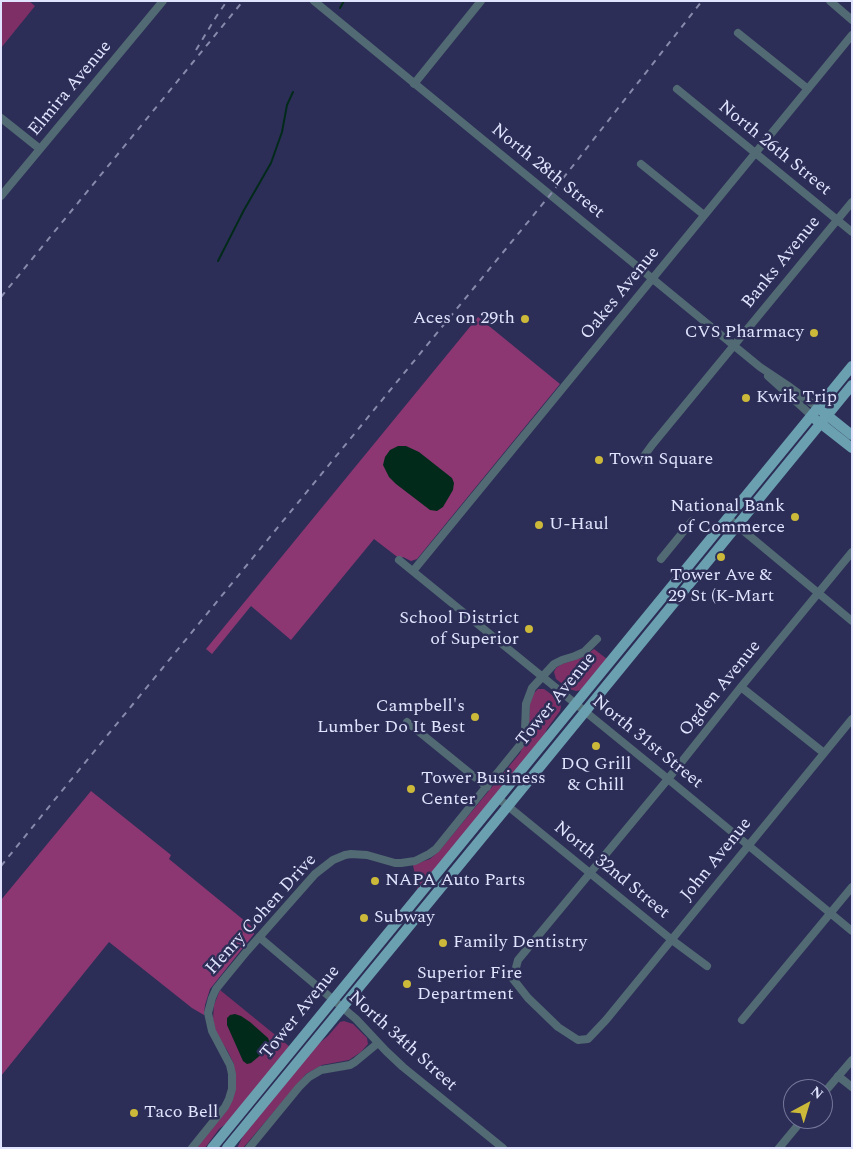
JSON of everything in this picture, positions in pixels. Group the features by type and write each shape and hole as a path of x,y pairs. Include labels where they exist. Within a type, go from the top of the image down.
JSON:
{"main road":[{"name":"Tower Avenue","path":"212,1148 852,366"},
{"name":"Tower Avenue","path":"227,1148 852,385"},
{"name":"North 28th Street","path":"814,411 852,448"},
{"name":"North 28th Street","path":"824,419 852,436"}],"street":[{"name":"Elmira Avenue","path":"1,196 164,1"},
{"name":"North 28th Street","path":"314,1 734,346 760,367 787,384 814,411"},
{"path":"414,84 481,1"},
{"path":"830,1 852,20"},
{"path":"738,33 808,90"},
{"name":"Oakes Avenue","path":"413,571 852,36"},
{"name":"North 26th Street","path":"677,89 852,232"},
{"path":"1,118 40,149"},
{"path":"641,164 704,215"},
{"name":"Banks Avenue","path":"642,462 652,445 852,202"},
{"path":"728,518 852,621"},
{"path":"661,559 692,521"},
{"name":"Ogden Avenue","path":"518,960 852,552"},
{"name":"North 31st Street","path":"400,560 852,931"},
{"name":"Henry Cohen Drive","path":"192,1148 225,1108 232,1088 230,1066 210,1024 209,1007 216,989 315,874 333,860 351,854 367,855 401,864 415,861 429,854 444,839 520,745 525,730 525,711 532,688 554,664 584,652 597,639"},
{"path":"741,687 824,753"},
{"name":"John Avenue","path":"518,960 514,979 528,998 558,1026 578,1040 588,1039 672,940 852,719"},
{"path":"407,722 487,787"},
{"name":"North 32nd Street","path":"498,798 672,940 707,966"},
{"path":"742,1020 852,887"},
{"name":"North 34th Street","path":"259,937 364,1026 378,1043 403,1067 503,1148"},
{"path":"249,1148 309,1077 327,1068 350,1065 378,1043"},
{"path":"833,1082 852,1060"},
{"path":"838,1076 852,1087"},
{"path":"779,1148 795,1129"}],"shaded area":[{"path":"1,1 29,1 35,6 1,48"},
{"path":"478,317 560,384 417,559 411,561 403,557 400,559 374,539 291,640 251,606 212,654 206,649"},
{"path":"398,446 406,446 419,452 452,478 454,483 453,490 443,507 437,511 430,510 389,477 383,465 385,457 390,450"},
{"path":"594,649 607,659 581,690 569,689 556,679 554,672 556,668 562,664 584,657"},
{"path":"538,689 544,689 555,697 560,703 560,711 544,736 418,892 413,865 430,859 440,850 520,753 528,735 530,703"},
{"path":"91,791 171,855 169,859 251,926 254,934 210,989 204,1015 192,1008 109,942 1,1076 1,900"},
{"path":"220,990 290,1047 227,1123 219,1129 205,1148 196,1148 228,1109 234,1064 216,1034 213,1019 214,1005"},
{"path":"235,1014 250,1022 268,1038 270,1043 263,1053 251,1063 247,1064 243,1061 227,1025 227,1018"},
{"path":"344,1021 353,1024 367,1038 368,1044 361,1052 349,1060 322,1065 306,1074 243,1148 237,1148 243,1136 317,1045 340,1022"}],"waterway":[{"path":"340,8 344,1"},
{"path":"218,261 271,163 282,132 287,105 293,92"}],"railway":[{"path":"196,50 227,1"},
{"path":"1,297 243,1"},
{"path":"1,866 550,195 702,1"}],"place":[{"name":"Aces on 29th","path":"525,319"},
{"name":"CVS Pharmacy","path":"814,333"},
{"name":"Kwik Trip","path":"746,398"},
{"name":"Town Square","path":"599,460"},
{"name":"National Bank of Commerce","path":"795,517"},
{"name":"U-Haul","path":"539,525"},
{"name":"Tower Ave & 29 St (K-Mart","path":"721,557"},
{"name":"School District of Superior","path":"529,629"},
{"name":"Campbell's Lumber Do It Best","path":"475,717"},
{"name":"DQ Grill & Chill","path":"596,746"},
{"name":"Tower Business Center","path":"411,789"},
{"name":"NAPA Auto Parts","path":"375,881"},
{"name":"Subway","path":"364,918"},
{"name":"Family Dentistry","path":"443,943"},
{"name":"Superior Fire Department","path":"407,984"},
{"name":"Taco Bell","path":"134,1113"}]}
